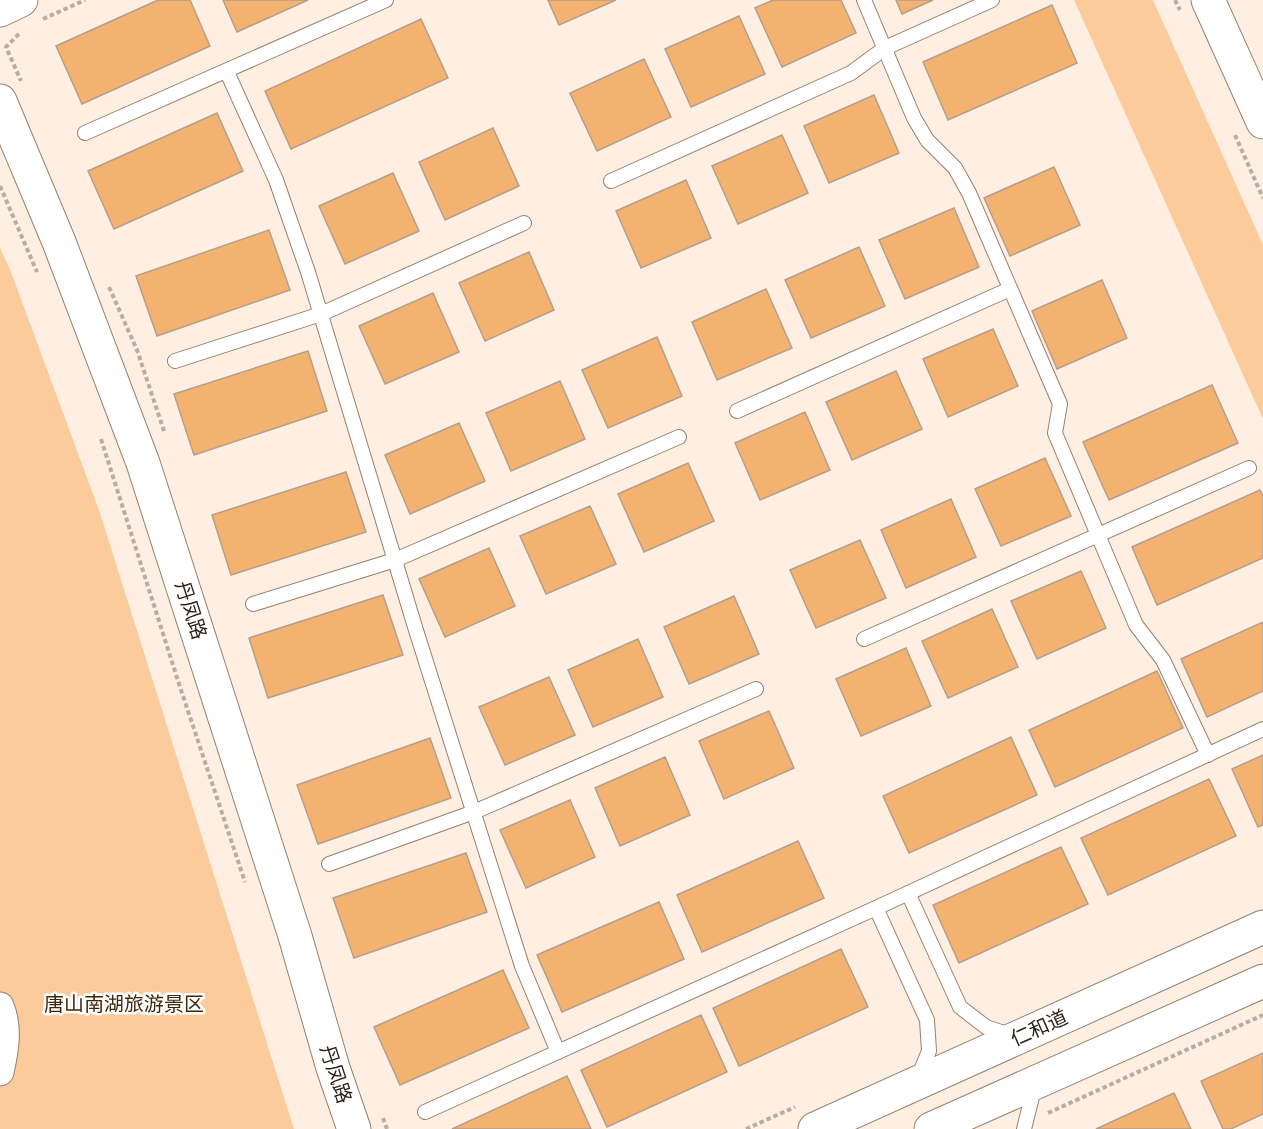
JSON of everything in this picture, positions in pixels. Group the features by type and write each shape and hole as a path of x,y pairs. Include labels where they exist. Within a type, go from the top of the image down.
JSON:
{"main road":[{"path":"0,10 21,0"},
{"path":"1208,0 1263,122"},
{"name":"丹凤路","path":"0,101 59,242 143,464 295,936 333,1068 354,1129"},
{"name":"仁和道","path":"815,1129 1263,927"},
{"path":"939,1128 1263,981"}],"street":[{"path":"0,1006 3,1014 6,1047 0,1072"}],"lane":[{"path":"85,133 386,0"},
{"path":"864,0 914,118 927,140 955,168 969,193 1059,404 1055,433 1098,535 1137,625 1163,660 1208,755"},
{"path":"611,181 851,73 885,48 992,0"},
{"path":"227,72 276,180 308,272 522,966 558,1052"},
{"path":"175,361 321,314 524,223"},
{"path":"737,411 1010,289"},
{"path":"253,604 395,560 679,437"},
{"path":"864,639 1249,468"},
{"path":"329,864 474,812 756,689"},
{"path":"425,1112 876,908 1263,729"},
{"path":"908,893 960,1007 986,1026 1018,1038"},
{"path":"876,908 927,1020 929,1051 915,1084"},
{"path":"1025,1126 1035,1083"}],"path":[{"path":"0,186 40,280"},
{"path":"98,432 246,886"},
{"path":"1025,1126 1263,1015"}],"green space":[{"path":"1074,0 1153,0 1263,245 1263,419"},
{"name":"唐山南湖旅游景区","path":"0,248 11,272 100,513 294,1129 0,1129"}],"building":[{"path":"158,0 190,0 210,46 82,104 56,46"},
{"path":"223,0 308,0 237,32"},
{"path":"548,0 616,0 559,25"},
{"path":"773,0 841,0 856,33 782,67 755,8"},
{"path":"896,0 933,0 902,14"},
{"path":"1052,5 1077,63 948,120 923,62"},
{"path":"739,16 765,74 691,107 665,49"},
{"path":"421,19 448,78 291,149 265,91"},
{"path":"644,59 671,117 597,151 570,93"},
{"path":"874,95 899,153 829,183 804,126"},
{"path":"217,113 243,171 114,229 88,171"},
{"path":"493,128 519,186 445,220 419,162"},
{"path":"782,135 808,193 738,224 712,166"},
{"path":"1054,167 1080,225 1010,256 984,198"},
{"path":"393,173 419,231 345,264 319,206"},
{"path":"686,180 711,238 641,268 616,211"},
{"path":"954,208 979,267 905,299 879,240"},
{"path":"269,230 290,290 157,336 136,276"},
{"path":"859,247 885,306 811,338 785,280"},
{"path":"529,252 554,310 485,341 459,283"},
{"path":"1102,280 1127,338 1057,369 1032,311"},
{"path":"766,289 792,348 717,380 692,322"},
{"path":"433,293 459,352 385,384 359,326"},
{"path":"993,329 1018,386 948,417 923,359"},
{"path":"657,337 682,396 608,428 582,370"},
{"path":"308,351 327,411 194,455 174,394"},
{"path":"896,371 922,429 852,460 826,402"},
{"path":"560,381 585,439 511,471 486,413"},
{"path":"1212,385 1238,443 1109,500 1083,442"},
{"path":"805,412 830,470 760,500 735,443"},
{"path":"459,423 485,481 410,514 385,455"},
{"path":"1045,458 1071,516 1001,546 975,489"},
{"path":"688,463 714,521 644,552 618,494"},
{"path":"346,472 366,532 231,575 212,515"},
{"path":"1260,490 1263,496 1263,558 1157,605 1132,547"},
{"path":"951,499 976,557 906,588 881,530"},
{"path":"590,506 616,564 546,594 520,536"},
{"path":"860,540 886,598 816,628 790,570"},
{"path":"489,548 515,606 445,637 419,579"},
{"path":"1081,571 1106,628 1037,659 1011,601"},
{"path":"383,595 403,655 268,698 249,638"},
{"path":"734,596 759,654 689,684 664,627"},
{"path":"992,609 1018,667 948,698 922,641"},
{"path":"1263,622 1263,691 1207,717 1181,659"},
{"path":"638,639 663,697 593,727 568,670"},
{"path":"906,648 931,706 861,736 836,679"},
{"path":"1157,671 1183,728 1055,787 1029,730"},
{"path":"549,677 575,735 505,765 479,707"},
{"path":"769,711 794,768 724,799 699,741"},
{"path":"1011,737 1037,795 909,853 883,796"},
{"path":"430,738 451,798 318,844 297,785"},
{"path":"1263,755 1263,825 1258,827 1232,769"},
{"path":"665,757 690,815 620,846 595,788"},
{"path":"1209,779 1236,836 1108,895 1081,838"},
{"path":"570,800 595,857 526,888 500,830"},
{"path":"798,841 824,898 702,952 677,895"},
{"path":"1061,847 1088,904 959,963 933,905"},
{"path":"466,853 487,912 354,958 333,898"},
{"path":"659,902 684,959 562,1012 537,955"},
{"path":"841,949 868,1007 739,1066 713,1008"},
{"path":"503,970 529,1028 400,1085 374,1027"},
{"path":"701,1015 727,1072 607,1127 581,1070"},
{"path":"1263,1053 1263,1114 1231,1129 1223,1129 1201,1081"},
{"path":"567,1076 591,1129 452,1129"},
{"path":"1174,1093 1191,1129 1096,1129"}]}
